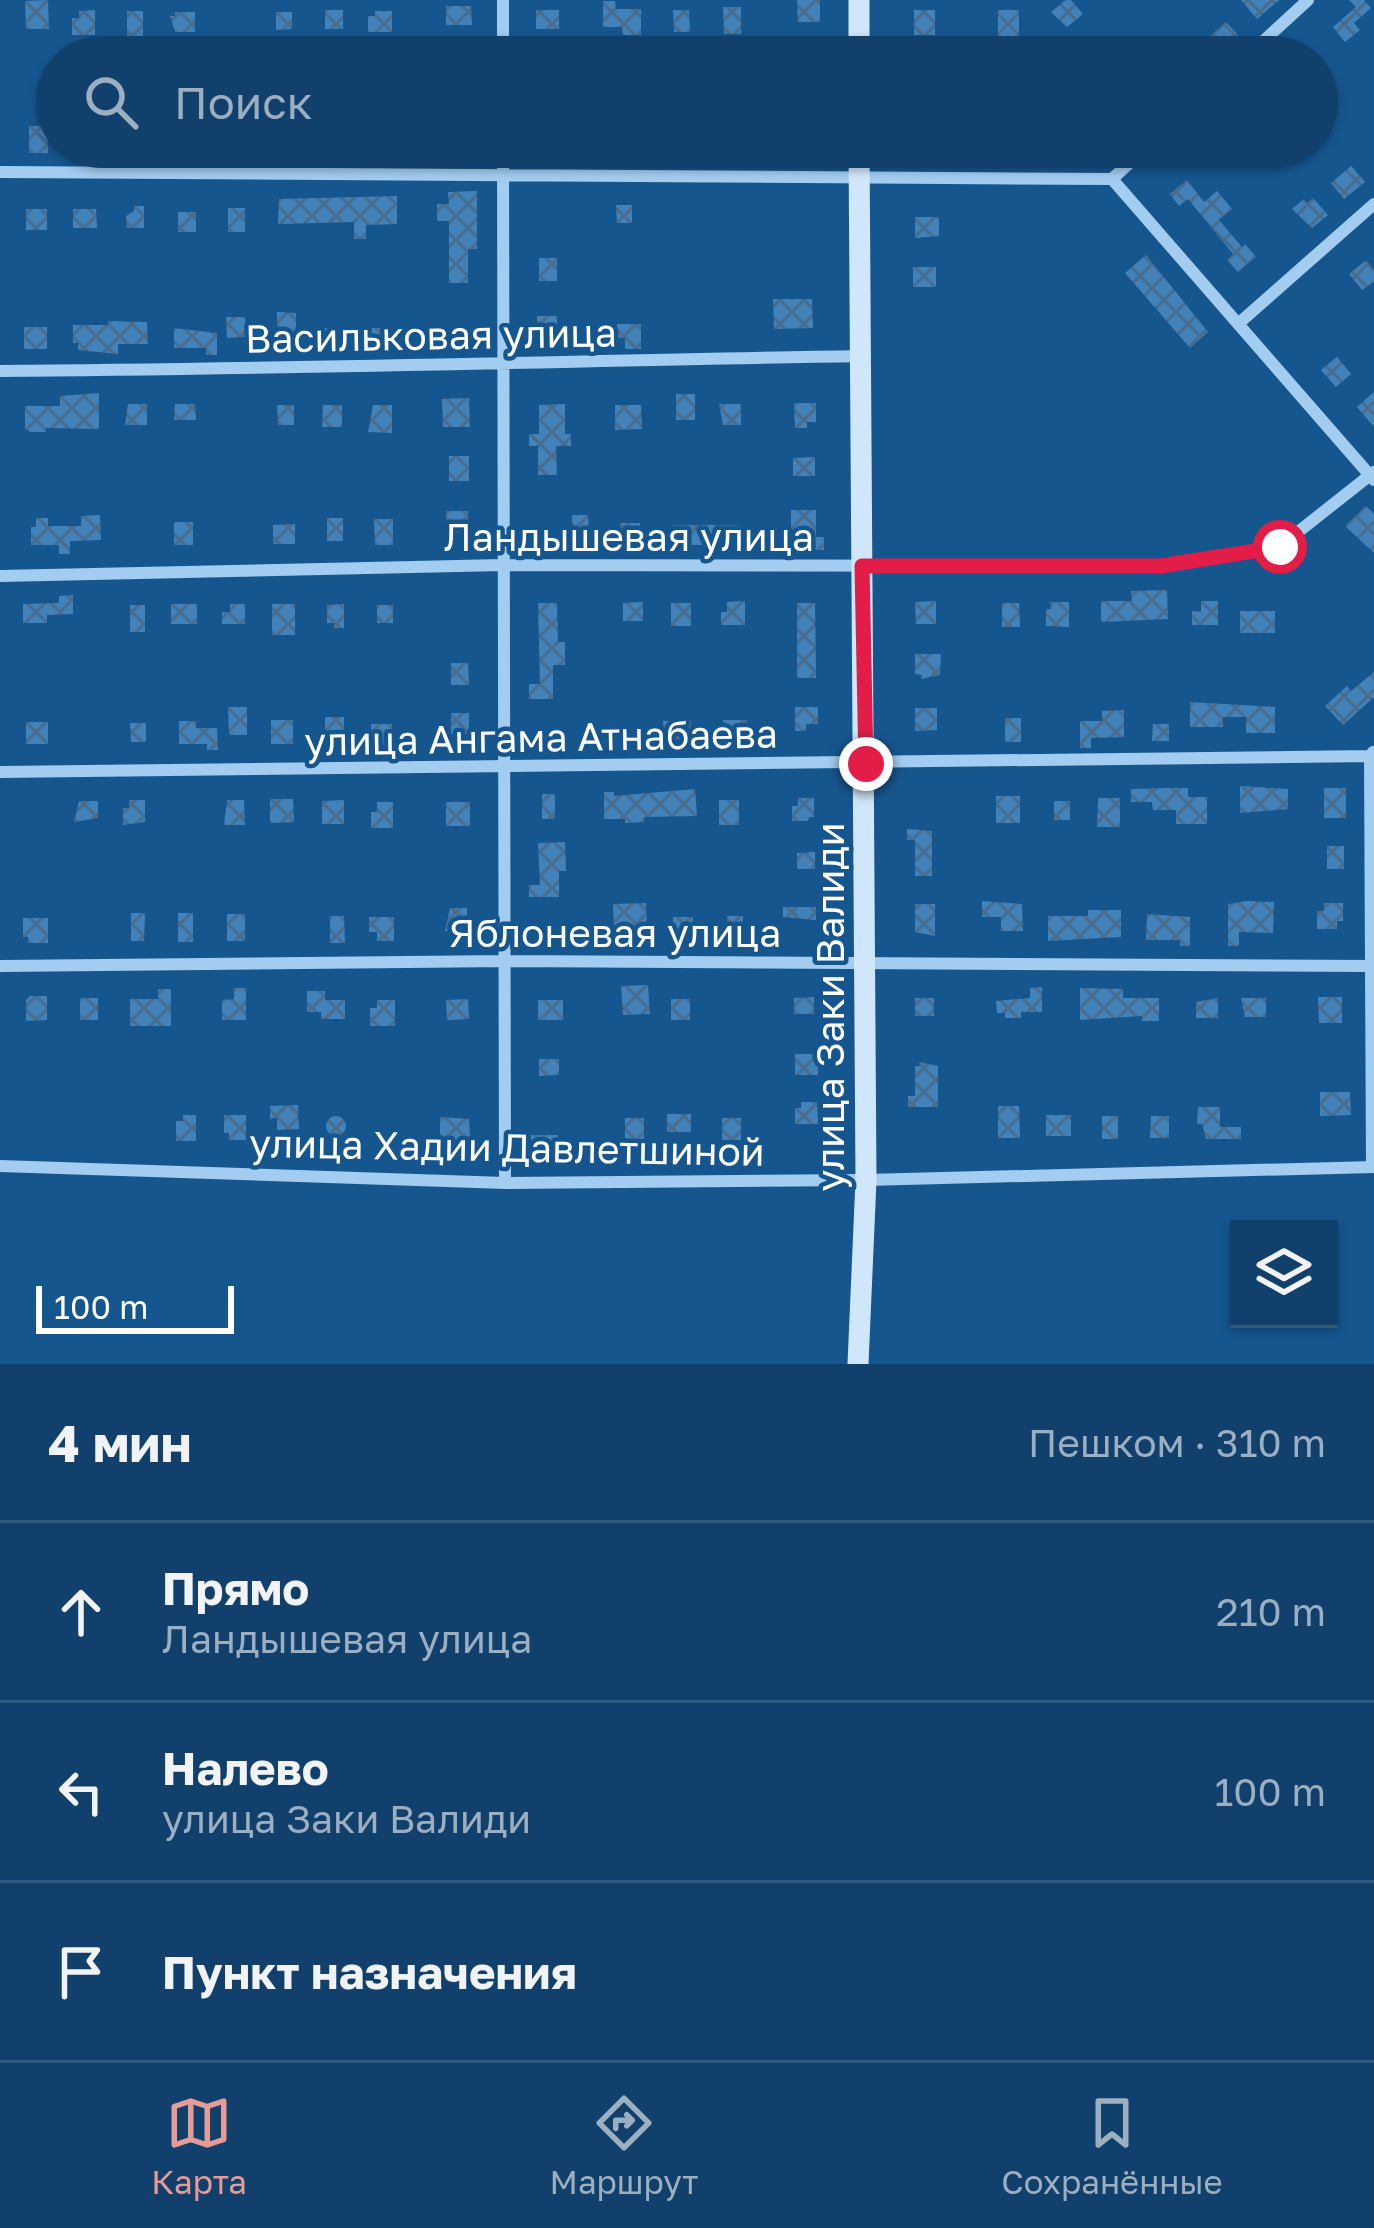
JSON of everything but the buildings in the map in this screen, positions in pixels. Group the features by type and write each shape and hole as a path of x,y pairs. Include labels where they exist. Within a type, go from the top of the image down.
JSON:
{"street":[{"path":"503,0 503,36"},
{"path":"859,36 860,0"},
{"path":"1269,36 1308,0"},
{"path":"503,168 505,1184"},
{"name":"улица Заки Валиди","path":"858,1364 866,1180 859,168"},
{"path":"0,172 1112,179 1124,168"},
{"path":"1112,179 1373,476"},
{"path":"1238,324 1374,203"},
{"name":"Васильковая улица","path":"0,371 385,368 862,356"},
{"name":"Ландышевая улица","path":"0,576 503,565 1160,566 1280,547 1373,476"},
{"name":"улица Ангама Атнабаева","path":"0,772 1372,754 1373,1167"},
{"name":"Яблоневая улица","path":"0,966 507,961 1372,966"},
{"name":"улица Хадии Давлетшиной","path":"0,1166 505,1184 1373,1167"}],"route":[{"path":"866,764 862,566 1160,566 1280,547"}]}
